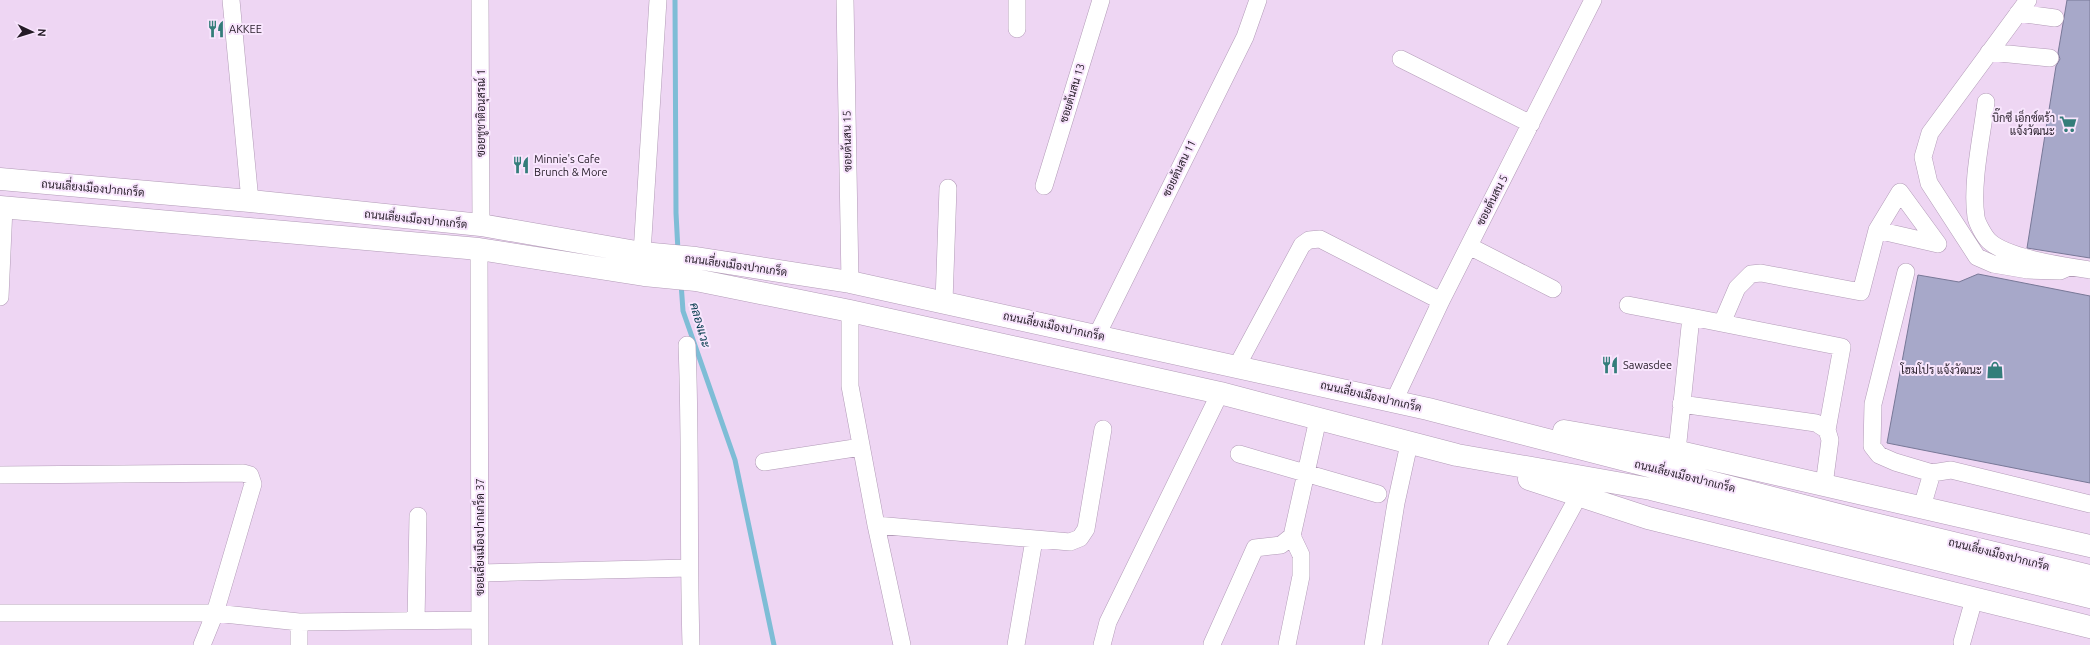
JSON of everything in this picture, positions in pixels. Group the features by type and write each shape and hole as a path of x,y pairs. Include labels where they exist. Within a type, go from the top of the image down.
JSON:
{"main road":[{"name":"ถนนเลี่ยงเมืองปากเกร็ด","path":"0,179 250,201 481,225 644,253 696,258 850,282 1428,409 2090,597"},
{"name":"ถนนเลี่ยงเมืองปากเกร็ด","path":"2,207 479,249 644,275 696,280 850,311 1220,393 1409,444 1457,455 1652,489 2090,576"},
{"path":"1428,409 1677,451 2090,546"},
{"path":"1457,455 1648,518 2090,627"}],"street":[{"path":"231,0 250,201"},
{"name":"ซอยชูชาติอนุสรณ์ 1","path":"480,0 481,225"},
{"path":"644,253 658,0"},
{"name":"ซอยต้นสน 15","path":"845,0 850,282"},
{"path":"1017,0 1017,28"},
{"name":"ซอยต้นสน 13","path":"1044,186 1101,0"},
{"name":"ซอยต้นสน 11","path":"1096,335 1245,37 1258,0"},
{"name":"ซอยต้นสน 5","path":"1394,401 1441,301 1593,0"},
{"path":"2055,18 2023,7 1930,133 1924,157 1929,183 1977,256 1993,264 2028,270 2060,271 2069,267"},
{"path":"1989,52 2050,58"},
{"path":"1401,59 1530,124"},
{"path":"1986,102 1975,193 1976,218 1988,240 1998,248 2028,258 2090,270"},
{"path":"944,302 948,188"},
{"path":"0,297 2,207"},
{"path":"1722,323 1737,288 1751,274 1761,273 1861,292 1877,230"},
{"path":"1237,366 1302,245 1309,240 1320,240 1441,301"},
{"path":"1469,246 1553,289"},
{"name":"ซอยเลี่ยงเมืองปากเกร็ด 37","path":"479,249 480,645"},
{"path":"1906,272 1873,404 1872,446 1879,455 1895,462 1932,473 1951,470 2090,504"},
{"path":"1628,305 1842,347 1827,430 1830,440 1824,485"},
{"path":"850,311 850,386 876,525 902,645"},
{"path":"1677,451 1691,317"},
{"path":"687,345 690,383 689,568 691,645"},
{"path":"1102,645 1108,622 1220,393"},
{"path":"1682,404 1816,423 1827,430"},
{"path":"1287,645 1300,576 1300,555 1292,536 1318,420"},
{"path":"876,525 1034,540 1070,542 1080,538 1086,529 1104,429"},
{"path":"1373,645 1396,503 1409,444"},
{"path":"764,462 861,447"},
{"path":"1239,454 1378,494"},
{"path":"0,475 243,473 250,475 253,484 215,613 202,645"},
{"path":"1922,507 1932,473"},
{"path":"1497,645 1579,495"},
{"path":"416,621 418,516"},
{"path":"1212,644 1255,548 1281,544 1292,536"},
{"path":"1016,645 1034,540"},
{"path":"480,573 689,568"},
{"path":"1962,642 1974,599"},
{"path":"0,613 215,613 299,622 480,620"},
{"path":"299,622 299,645"}],"building":[{"name":"บิ๊กซี เอ็กซ์ตร้า แจ้งวัฒนะ","path":"2067,0 2090,0 2090,258 2027,248 2056,66 2060,59 2058,53"},
{"name":"โฮมโปร แจ้งวัฒนะ","path":"1978,274 2090,296 2090,483 1887,443 1918,275 1959,282"}],"waterway":[{"name":"คลองแวะ","path":"675,0 676,213 678,251"},
{"name":"คลองแวะ","path":"681,283 683,311 735,460 774,645"}],"place":[{"name":"AKKEE","path":"216,29"},
{"name":"บิ๊กซี เอ็กซ์ตร้า แจ้งวัฒนะ","path":"2068,124"},
{"name":"Minnie's Cafe Brunch & More","path":"521,165"},
{"name":"Sawasdee","path":"1610,365"},
{"name":"โฮมโปร แจ้งวัฒนะ","path":"1995,370"}]}
